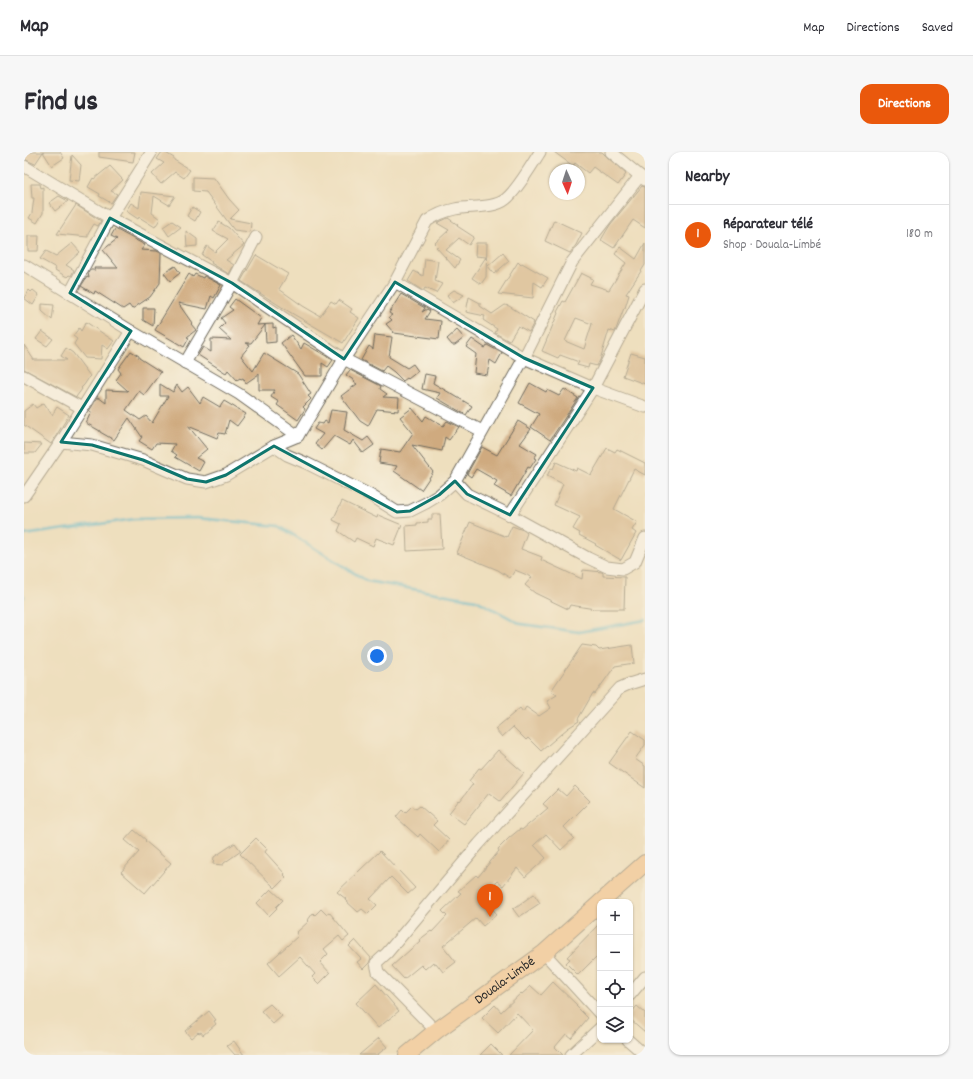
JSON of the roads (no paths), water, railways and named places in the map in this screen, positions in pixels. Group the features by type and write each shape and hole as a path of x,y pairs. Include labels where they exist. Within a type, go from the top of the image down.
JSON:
{"highway":[{"name":"Douala-Limbé","path":"605,899 645,863"},
{"name":"Douala-Limbé","path":"407,1055 436,1031 544,953 597,907"}],"street":[{"path":"61,442 92,445 143,460 187,479 206,482 226,475 274,446 298,436 344,359 395,282 427,221 455,209 495,205 506,200 540,152"},
{"path":"274,446 286,455 306,463 370,495 397,512 410,511 439,495 455,481 524,358 572,262 642,178 611,152"},
{"path":"70,293 110,218 150,153"},
{"path":"24,166 110,218 232,283 344,359 482,431"},
{"path":"185,363 232,283 256,237"},
{"path":"24,265 131,331 239,394 298,436"},
{"path":"395,282 524,358 594,388 645,407"},
{"path":"510,515 594,388 645,289"},
{"path":"24,496 61,442 131,331"},
{"path":"24,376 82,408"},
{"path":"455,481 467,494 510,515 607,567 623,569 635,562 644,543"},
{"path":"436,1031 378,972 376,963 387,953 479,844 620,688 645,679"},
{"path":"544,953 597,1011"},
{"path":"633,991 645,977"},
{"path":"571,1055 597,1031"},
{"path":"631,1043 645,1055"}],"waterway":[{"path":"24,535 135,519 197,518 279,526 367,581 476,600 521,624 579,632 645,620"}],"place":[{"name":"Réparateur télé","path":"490,917"}]}
